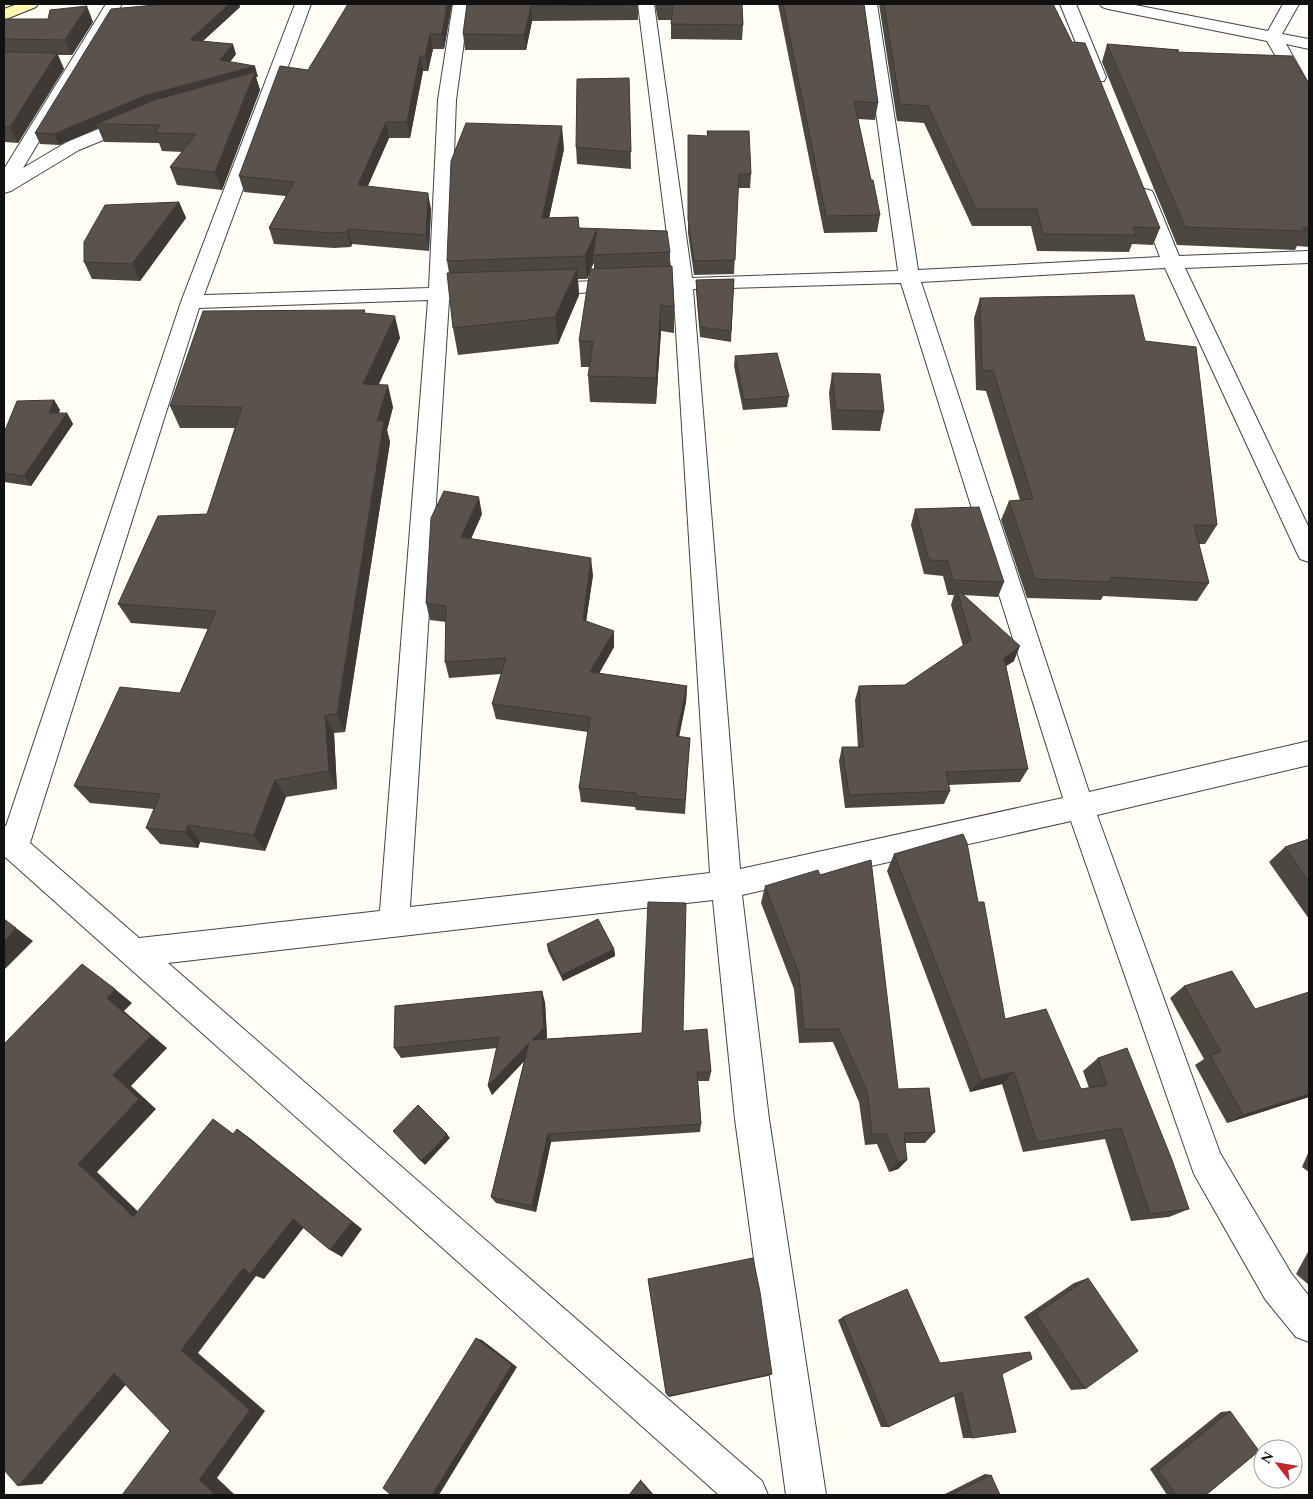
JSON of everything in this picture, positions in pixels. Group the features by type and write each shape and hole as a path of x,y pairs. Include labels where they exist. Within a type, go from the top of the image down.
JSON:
{"main road":[{"path":"4,15 30,4"}],"street":[{"path":"4,186 114,4"},
{"path":"303,4 265,81 9,843 748,1495"},
{"path":"394,923 439,294 447,100 461,4"},
{"path":"646,4 664,284 726,885 752,1119 806,1495"},
{"path":"869,4 909,277 1080,807 1206,1162 1278,1286 1309,1324"},
{"path":"1068,4 1106,96"},
{"path":"1108,4 1309,44"},
{"path":"1273,36 1291,4"},
{"path":"1273,36 1309,99"},
{"path":"60,61 78,62"},
{"path":"4,186 73,146 155,112"},
{"path":"1139,179 1172,262 1309,553"},
{"path":"191,302 664,284 909,277 1172,262 1309,257"},
{"path":"133,953 726,885 1080,807 1309,753"}],"building":[{"path":"166,4 229,4 190,40 233,44 220,60 255,66 144,96 54,134 35,133 111,9"},
{"path":"348,4 447,4 442,34 430,34 425,56 420,56 407,122 386,122 358,185 428,193 426,235 348,229 347,232 330,233 269,228 294,182 239,176 280,66 308,70"},
{"path":"467,4 638,5 531,6 524,35 463,34"},
{"path":"658,4 742,4 743,25 671,24 673,5"},
{"path":"783,4 864,4 878,103 854,101 880,215 826,216"},
{"path":"884,4 1053,4 1072,42 1085,43 1160,228 1133,227 1136,235 1043,234 1037,209 976,209 928,106 900,104"},
{"path":"87,6 65,40 4,39 4,19 48,19 50,10"},
{"path":"1107,44 1179,50 1176,52 1292,56 1309,84 1309,228 1303,227 1305,231 1185,227"},
{"path":"4,52 57,53 10,127 4,127"},
{"path":"255,72 215,172 170,167 196,134 155,133 160,125 96,124 155,100"},
{"path":"629,78 631,152 576,147 577,79"},
{"path":"466,123 562,126 542,218 578,217 579,228 667,231 670,252 593,255 597,229 585,256 447,261 451,161"},
{"path":"707,131 749,131 751,174 739,174 735,260 694,261 688,219 688,135 708,136"},
{"path":"179,202 132,264 84,262 84,242 105,205"},
{"path":"672,266 674,307 661,305 656,378 588,376 593,341 579,341 590,269"},
{"path":"577,269 555,317 453,328 447,273"},
{"path":"734,279 731,331 700,327 696,280"},
{"path":"1134,295 1145,341 1196,347 1217,525 1194,525 1209,583 1110,577 1111,582 1035,579 1009,501 1033,499 993,371 982,370 980,298"},
{"path":"365,310 364,313 395,316 363,384 388,385 377,421 384,421 337,714 325,715 329,771 275,780 254,835 188,825 185,832 146,828 160,794 74,786 120,687 180,693 216,611 118,604 158,516 207,514 242,407 170,406 203,311"},
{"path":"777,353 789,396 744,400 735,356"},
{"path":"832,373 880,374 884,411 836,410"},
{"path":"54,400 49,413 67,413 24,476 4,473 4,433 17,401"},
{"path":"444,491 479,497 461,537 591,558 583,620 614,631 590,672 687,686 676,736 690,738 685,800 635,796 636,793 579,788 590,717 492,704 506,658 445,662 446,606 426,603 431,518"},
{"path":"979,507 1004,582 953,580 948,561 929,560 915,509"},
{"path":"957,589 1020,646 1004,658 1028,769 946,772 950,791 849,795 842,747 863,747 859,686 905,685 971,640"},
{"path":"963,834 967,843 978,902 984,902 1005,1019 1046,1009 1081,1089 1107,1085 1098,1058 1127,1048 1172,1160 1189,1209 1150,1214 1121,1128 1037,1142 1014,1072 981,1080 894,854"},
{"path":"1309,839 1309,882 1285,847"},
{"path":"871,860 898,1089 929,1088 935,1132 904,1133 907,1160 898,1162 886,1134 872,1134 867,1091 839,1029 804,1029 799,974 765,886 818,870 820,875"},
{"path":"648,902 686,903 683,1031 707,1029 711,1072 697,1072 701,1124 548,1134 532,1206 491,1197 529,1043 488,1086 499,1037 394,1048 395,1006 542,991 544,1028 532,1040 642,1033"},
{"path":"4,919 16,928 4,941"},
{"path":"598,919 614,949 562,975 547,944"},
{"path":"82,964 115,989 107,998 151,1036 113,1075 139,1099 78,1164 133,1217 213,1119 233,1134 237,1129 352,1222 330,1250 293,1219 250,1274 243,1268 181,1350 250,1410 199,1480 215,1495 122,1495 170,1431 114,1373 18,1486 4,1470 4,1044"},
{"path":"1232,971 1255,1009 1309,992 1309,1094 1243,1115 1210,1055 1221,1052 1184,986"},
{"path":"418,1105 447,1134 421,1161 393,1131"},
{"path":"753,1258 772,1374 669,1396 666,1393 648,1279"},
{"path":"1088,1278 1138,1351 1085,1389 1036,1314"},
{"path":"907,1289 940,1363 1030,1352 1032,1359 1002,1374 1016,1432 972,1438 962,1392 888,1427 843,1317"},
{"path":"476,1338 512,1365 432,1495 391,1495 383,1488"},
{"path":"1230,1411 1253,1443 1253,1456 1206,1495 1176,1495 1158,1470"},
{"path":"991,1475 1000,1495 950,1495"},
{"path":"640,1481 652,1495 629,1495"}]}
